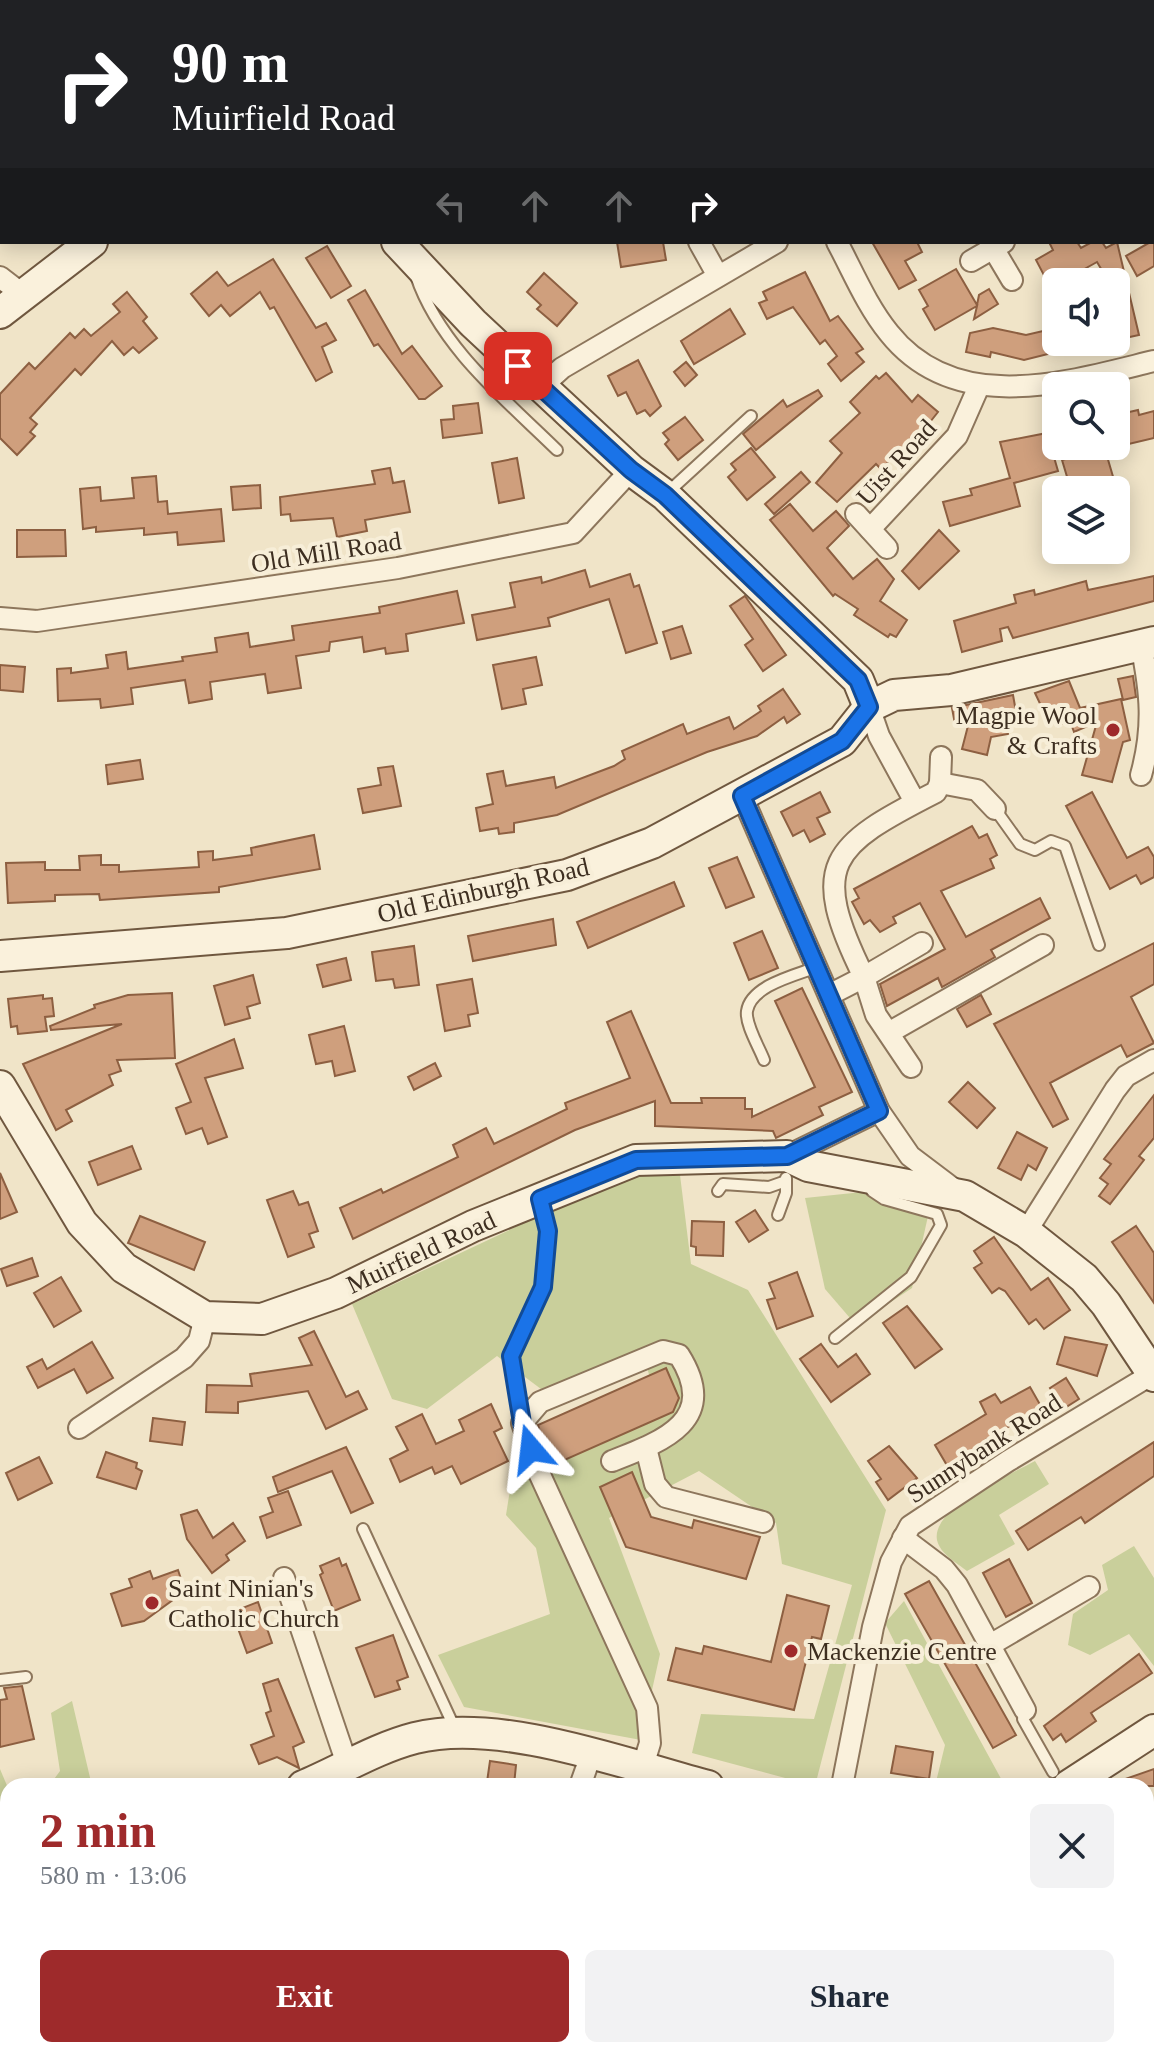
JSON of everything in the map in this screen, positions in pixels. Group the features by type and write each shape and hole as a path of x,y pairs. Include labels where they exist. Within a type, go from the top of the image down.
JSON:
{"street":[{"path":"7,295 89,244"},
{"path":"700,244 718,276"},
{"path":"541,387 562,368 774,244"},
{"path":"838,244 890,335 916,358 946,374 979,386 1010,389 1041,386 1154,361"},
{"path":"971,261 998,245 1012,280"},
{"path":"403,250 541,387 631,470 665,495 858,680 879,736 915,802"},
{"name":"Uist Road","path":"887,548 863,522 957,436 979,386"},
{"name":"Old Mill Road","path":"0,618 37,621 382,571 573,533 631,470"},
{"path":"869,707 894,695 951,690 1148,644 1153,738 1141,775"},
{"name":"Old Edinburgh Road","path":"0,956 287,933 567,875 652,843 842,741 869,707"},
{"path":"911,1067 876,1015 864,977 833,905 834,872 848,846 868,830 936,792 940,783 941,757"},
{"path":"940,783 977,790 995,809"},
{"path":"742,796 879,1111 910,1156 965,1196"},
{"path":"829,995 922,943"},
{"path":"890,1032 1043,945"},
{"path":"1026,1232 1115,1090 1126,1076 1154,1060"},
{"name":"Muirfield Road","path":"0,1086 82,1223 124,1268 205,1317 262,1319 336,1293 473,1226 636,1160 787,1168 808,1166 965,1196 1026,1232 1084,1278 1106,1304 1154,1375"},
{"path":"787,1168 879,1111"},
{"path":"79,1428 184,1358 199,1341 205,1317"},
{"path":"612,1461 663,1442 675,1431 696,1394 691,1374 679,1355 663,1351 540,1402 522,1423 540,1475 647,1708 650,1743 642,1769"},
{"name":"Sunnybank Road","path":"844,1778 873,1627 891,1562 903,1538 926,1513 1154,1375"},
{"path":"646,1448 655,1484 666,1497 763,1522"},
{"path":"903,1538 944,1569 957,1585 1025,1710"},
{"path":"284,1578 348,1767"},
{"path":"990,1645 1089,1587"},
{"path":"1063,1778 1154,1730"},
{"path":"322,1778 415,1738 457,1733 514,1738 677,1778"},
{"path":"583,1778 591,1755"}],"lane":[{"path":"403,250 425,304 474,369 557,450"},
{"path":"665,495 751,416"},
{"path":"995,809 1020,844 1035,850 1051,841 1065,846 1099,945"},
{"path":"764,1060 748,1018 753,999 762,990 817,967"},
{"path":"718,1191 723,1184 769,1187 787,1168"},
{"path":"778,1215 786,1193 787,1168"},
{"path":"835,1338 911,1277 941,1225 937,1214 884,1199 872,1191 871,1180"},
{"path":"522,1423 511,1356 543,1287 548,1231 540,1199"},
{"path":"363,1529 457,1733"},
{"path":"0,1680 26,1677"},
{"path":"1025,1710 1023,1719 1060,1778"}],"green space":[{"path":"646,1174 680,1175 691,1264 748,1290 886,1510 817,1778 785,1778 692,1753 701,1714 814,1719 852,1585 782,1564 776,1523 699,1471 609,1518 660,1654 641,1740 464,1707 438,1655 550,1614 536,1548 506,1515 513,1471 660,1416 643,1352 541,1389 497,1356 427,1409 392,1399 352,1304 607,1184"},
{"path":"872,1191 928,1216 912,1288 856,1325 825,1289 805,1198"},
{"path":"1035,1461 1049,1484 999,1515 1015,1544 967,1571 949,1558 937,1540 938,1528 946,1516 974,1494"},
{"path":"1134,1546 1154,1578 1154,1666 1129,1634 1090,1655 1068,1645 1073,1614 1108,1590 1102,1565"},
{"path":"904,1601 1001,1778 937,1778 945,1745 885,1623"},
{"path":"72,1701 90,1778 55,1778 60,1771 51,1713"}],"building":[{"path":"617,244 663,244 666,260 621,267"},
{"path":"873,244 918,244 922,252 905,261 916,280 899,289"},
{"path":"1050,244 1078,244 1081,248 1088,244 1103,244 1106,248 1117,244 1123,268 1101,268 1097,262 1086,268 1042,268 1042,271 1036,260 1053,250"},
{"path":"1147,244 1154,244 1154,266 1137,276 1126,256"},
{"path":"327,246 351,286 331,298 306,258"},
{"path":"273,259 316,328 326,323 336,340 322,347 332,372 316,381 274,307 270,309 260,292 230,316 221,305 209,316 191,294 217,272 228,286"},
{"path":"956,269 977,305 979,295 989,289 998,304 974,319 977,306 935,330 923,309 928,306 919,290"},
{"path":"805,272 830,321 838,316 863,349 856,353 864,362 841,381 828,364 837,356 825,340 820,344 793,307 767,319 759,303 767,300 763,292"},
{"path":"544,273 577,303 557,326 537,309 541,305 527,292"},
{"path":"365,290 402,354 412,346 442,386 425,399 419,399 378,344 374,346 348,300"},
{"path":"127,292 147,317 143,321 157,338 139,353 133,347 124,355 112,341 81,375 75,369 30,418 37,424 30,432 35,436 17,455 0,438 0,394 29,363 35,369 70,333 75,338 84,329 91,336 120,312 113,304"},
{"path":"1130,297 1139,335 1130,337"},
{"path":"730,309 745,334 694,364 681,341"},
{"path":"993,328 1026,335 1042,331 1042,356 1024,360 991,352 990,357 966,352 970,333"},
{"path":"638,360 661,406 650,416 645,410 637,414 626,392 618,396 608,376"},
{"path":"686,362 697,375 685,386 674,372"},
{"path":"886,373 912,402 918,395 938,412 903,456 897,450 882,470 876,464 837,502 816,483 842,453 830,441 860,413 850,402 876,376 879,379"},
{"path":"818,390 822,396 756,450 743,434 783,400 787,407"},
{"path":"478,403 482,433 443,438 441,420 454,419 453,406"},
{"path":"1138,410 1139,415 1154,411 1154,438 1130,444 1130,412"},
{"path":"685,417 703,440 678,460 665,444 669,440 663,433"},
{"path":"1042,434 1042,460 1055,460 1058,471 1014,483 1020,506 950,526 943,502 972,495 970,489 1010,478 1000,442"},
{"path":"751,448 775,477 747,500 728,477 736,470 731,464"},
{"path":"517,458 524,498 499,503 492,463"},
{"path":"1062,460 1108,460 1113,476 1067,476"},
{"path":"390,468 393,483 404,481 410,512 365,520 367,531 337,537 333,518 291,521 290,514 281,515 280,497 375,484 372,471"},
{"path":"801,472 810,482 774,514 765,504"},
{"path":"156,476 158,502 167,501 168,514 221,509 224,541 178,545 177,532 144,535 144,528 96,532 96,527 83,529 80,489 100,487 101,501 134,498 132,478"},
{"path":"260,485 261,508 233,510 231,487"},
{"path":"790,504 813,531 836,511 845,521 849,526 827,548 853,579 877,559 894,579 880,601 907,620 896,637 890,634 888,637 854,615 858,609 835,594 833,596 770,520"},
{"path":"17,530 65,530 66,556 17,557"},
{"path":"939,530 959,551 919,589 902,571"},
{"path":"585,570 590,587 630,574 634,587 639,585 657,643 626,653 609,599 548,618 550,626 477,640 472,615 515,607 510,583 541,577 542,583"},
{"path":"1154,576 1154,601 1013,638 1008,627 1000,629 1002,641 962,652 954,621 1016,603 1014,595 1034,590 1035,595 1086,581 1088,590"},
{"path":"457,591 464,623 406,634 408,651 386,654 385,648 364,652 362,637 330,642 329,651 296,656 301,688 268,693 265,674 210,682 212,699 189,703 185,680 131,688 133,704 101,708 100,699 58,701 57,669 71,668 71,673 108,668 106,655 126,652 128,669 183,661 182,657 217,652 215,638 248,633 250,647 294,640 292,626 380,613 379,607"},
{"path":"745,596 786,655 763,671 745,645 753,639 730,606"},
{"path":"682,626 691,653 671,659 663,632"},
{"path":"536,657 542,685 523,689 526,704 502,709 493,665"},
{"path":"0,665 25,667 23,692 0,690"},
{"path":"1133,676 1136,697 1123,700 1118,679"},
{"path":"1069,681 1080,708 1121,699 1130,740 1123,742 1112,782 1082,775 1097,722 1074,732 1070,721 1057,726 1049,707 1043,710 1035,693"},
{"path":"783,689 800,714 787,723 784,717 757,736 707,752 557,815 514,823 514,832 499,834 498,828 480,831 476,808 493,804 487,774 503,771 506,786 554,777 556,788 614,766 625,759 622,751 683,724 687,734 729,717 734,729 761,711 758,706"},
{"path":"1013,695 1018,723 1006,725 1008,734 991,737 987,755 962,749 969,722 955,724 952,708"},
{"path":"140,760 143,779 108,784 106,765"},
{"path":"393,766 401,806 363,813 358,789 381,785 378,768"},
{"path":"820,792 830,812 817,818 825,834 810,842 804,830 793,836 781,812"},
{"path":"1092,792 1127,858 1148,847 1154,857 1154,877 1141,884 1136,875 1110,889 1066,806"},
{"path":"972,826 979,838 987,834 997,855 990,859 994,868 941,891 966,937 1040,898 1050,918 991,950 995,957 942,987 938,978 887,1006 880,984 945,949 920,903 893,917 896,923 880,932 870,920 864,924 852,902 859,898 854,889"},
{"path":"314,835 320,869 219,887 219,892 100,900 99,894 55,895 55,901 8,903 6,863 45,862 45,870 80,870 79,856 101,855 101,865 119,865 119,872 199,867 198,852 213,851 213,860 252,855 251,848"},
{"path":"737,857 754,897 726,908 709,868"},
{"path":"674,882 684,906 588,948 577,922"},
{"path":"553,919 556,945 473,961 468,936"},
{"path":"762,931 778,968 749,980 734,943"},
{"path":"1154,943 1154,984 1131,997 1154,1043 1127,1057 1121,1045 1050,1083 1068,1119 1053,1127 994,1024"},
{"path":"414,946 419,985 395,988 393,979 376,981 372,952"},
{"path":"346,958 351,980 323,987 317,965"},
{"path":"253,975 260,1003 247,1007 250,1018 225,1025 214,986"},
{"path":"472,979 478,1013 468,1015 470,1026 445,1031 437,985"},
{"path":"802,988 852,1092 819,1107 823,1115 776,1138 773,1131 655,1126 655,1101 575,1130 353,1239 340,1208 381,1189 383,1193 458,1157 453,1145 486,1128 494,1144 567,1109 565,1103 630,1078 607,1022 631,1011 671,1103 702,1103 701,1098 745,1098 745,1109 752,1109 752,1117 815,1087 775,1001"},
{"path":"172,993 175,1058 117,1060 121,1071 109,1075 113,1085 66,1110 72,1121 56,1130 23,1064 122,1024 51,1030 50,1026 95,1008 94,1005 128,995"},
{"path":"43,995 43,999 52,998 54,1016 45,1017 47,1031 18,1034 17,1026 11,1027 8,999"},
{"path":"981,995 991,1014 967,1027 957,1009"},
{"path":"344,1026 355,1071 335,1076 332,1061 316,1064 309,1035"},
{"path":"234,1039 243,1068 205,1078 227,1137 208,1144 202,1128 186,1134 176,1108 191,1102 176,1064"},
{"path":"435,1063 441,1076 414,1090 408,1077"},
{"path":"968,1082 995,1108 977,1128 949,1102"},
{"path":"1154,1095 1154,1138 1139,1156 1144,1160 1110,1204 1099,1196 1108,1184 1100,1178 1111,1164 1104,1159"},
{"path":"1017,1132 1047,1148 1036,1170 1028,1165 1021,1180 998,1168"},
{"path":"132,1146 141,1169 98,1185 89,1162"},
{"path":"0,1173 17,1212 0,1219"},
{"path":"293,1191 299,1205 308,1202 318,1231 309,1234 314,1247 288,1257 267,1200"},
{"path":"755,1210 768,1230 749,1242 736,1222"},
{"path":"140,1216 205,1242 194,1270 128,1243"},
{"path":"692,1221 724,1222 723,1256 696,1255 696,1247 691,1246"},
{"path":"1136,1226 1154,1253 1154,1303 1112,1242"},
{"path":"994,1237 1031,1290 1048,1278 1070,1310 1044,1329 1036,1319 1029,1324 1005,1291 999,1288 992,1293 974,1268 982,1263 974,1251"},
{"path":"32,1258 38,1276 7,1286 1,1269"},
{"path":"797,1272 813,1316 777,1329 767,1300 775,1298 769,1283"},
{"path":"61,1277 81,1311 54,1327 34,1293"},
{"path":"907,1306 942,1349 915,1368 883,1323"},
{"path":"314,1331 346,1397 358,1391 367,1409 326,1429 308,1391 238,1402 238,1413 206,1412 207,1385 252,1386 250,1374 312,1365 299,1338"},
{"path":"1065,1337 1107,1345 1097,1376 1057,1364"},
{"path":"92,1342 113,1378 87,1393 74,1369 38,1388 27,1367 42,1359 47,1369"},
{"path":"821,1344 838,1367 856,1354 870,1374 831,1402 800,1359"},
{"path":"666,1368 679,1398 673,1412 551,1466 538,1425"},
{"path":"1066,1378 1079,1399 1063,1409 1050,1388"},
{"path":"1030,1387 1042,1408 985,1440 987,1443 948,1467 935,1445 986,1414 980,1402 995,1394 1001,1403"},
{"path":"491,1404 502,1428 494,1432 508,1461 461,1484 452,1466 435,1474 432,1467 400,1482 390,1459 408,1450 396,1427 422,1414 436,1444 464,1431 459,1420"},
{"path":"153,1418 185,1422 182,1445 150,1441"},
{"path":"1154,1442 1154,1476 1085,1523 1081,1517 1028,1550 1016,1531"},
{"path":"889,1446 917,1478 888,1500 876,1482 881,1479 868,1461"},
{"path":"346,1447 373,1503 351,1513 332,1471 278,1492 273,1477"},
{"path":"106,1452 137,1463 136,1468 142,1471 136,1489 97,1477"},
{"path":"39,1457 52,1483 18,1500 6,1473"},
{"path":"632,1472 651,1517 692,1528 694,1520 760,1537 746,1579 626,1547 600,1487"},
{"path":"288,1491 301,1525 267,1538 260,1517 273,1512 268,1498"},
{"path":"197,1510 213,1538 233,1523 245,1541 226,1555 229,1560 212,1573 187,1539 181,1515"},
{"path":"339,1558 342,1566 346,1564 360,1600 334,1611 320,1575 323,1573 320,1566"},
{"path":"1009,1559 1032,1603 1006,1617 983,1573"},
{"name":"Saint Ninian's Catholic Church","path":"178,1570 185,1591 144,1621 122,1626 111,1594 132,1587 129,1579 150,1571 153,1579"},
{"path":"929,1581 1016,1735 993,1748 905,1594"},
{"name":"Mackenzie Centre","path":"787,1595 829,1606 821,1639 812,1637 794,1710 668,1680 676,1648 702,1654 704,1646 771,1662"},
{"path":"258,1602 272,1643 247,1653 232,1612"},
{"path":"393,1635 408,1677 397,1681 400,1689 375,1697 356,1648"},
{"path":"1139,1654 1152,1673 1091,1713 1096,1721 1066,1742 1061,1734 1053,1740 1044,1726"},
{"path":"278,1679 304,1742 293,1747 299,1768 277,1757 259,1764 251,1745 274,1736 266,1713 271,1711 263,1684"},
{"path":"22,1686 34,1739 0,1747 0,1700 7,1699 4,1688"},
{"path":"896,1746 933,1752 929,1778 891,1773"},
{"path":"490,1761 516,1765 515,1778 488,1778"},
{"path":"1154,1769 1154,1778 1128,1778"}],"place":[{"name":"Magpie Wool & Crafts","path":"1113,730"},
{"name":"Saint Ninian's Catholic Church","path":"152,1603"},
{"name":"Mackenzie Centre","path":"791,1651"}],"route":[{"path":"518,366 631,470 665,495 858,680 869,707 842,741 742,796 879,1111 787,1156 636,1160 540,1199 548,1231 543,1287 511,1356 522,1423 531,1449"}]}
